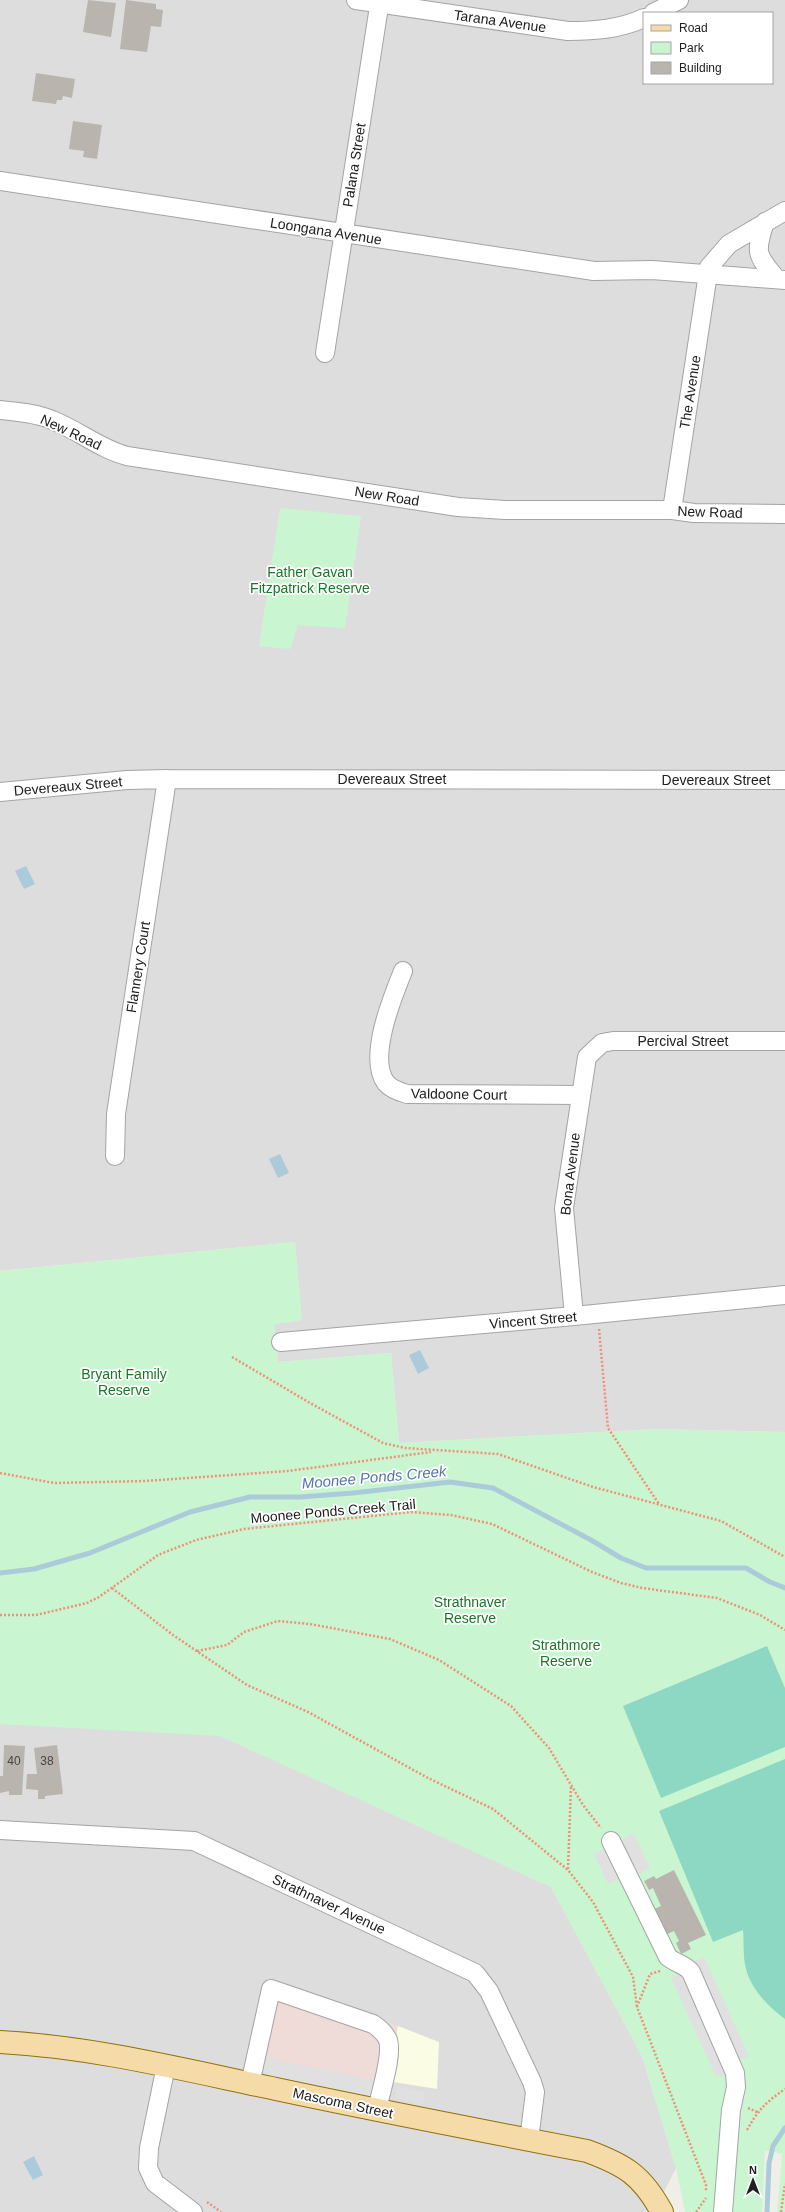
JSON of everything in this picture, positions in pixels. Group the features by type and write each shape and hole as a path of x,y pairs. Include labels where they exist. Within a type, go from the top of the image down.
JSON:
{"main road":[{"name":"Mascoma Street","path":"0,2042 56,2046 166,2066 376,2110 587,2151 617,2162 638,2178 653,2195 662,2212"}],"street":[{"name":"Tarana Avenue","path":"356,0 380,2 568,31 597,31 632,23 643,18"},
{"path":"655,12 678,0"},
{"name":"Palana Street","path":"325,353 380,2"},
{"name":"Loongana Avenue","path":"0,181 594,271 652,270 682,262 710,267 744,266 781,279"},
{"path":"710,267 728,244 785,211"},
{"path":"765,222 758,250 761,261 781,279"},
{"name":"The Avenue","path":"672,510 710,267"},
{"name":"New Road","path":"0,410 41,416 51,419 106,448 128,456 458,506 505,510 672,510 694,513 785,514"},
{"name":"Devereaux Street","path":"0,792 127,780 167,779 785,780"},
{"name":"Flannery Court","path":"115,1156 116,1114 167,779"},
{"name":"Valdoone Court","path":"403,971 389,1006 382,1037 380,1066 382,1076 387,1084 407,1094 580,1095"},
{"name":"Percival Street","path":"587,1057 602,1043 613,1041 785,1041"},
{"name":"Bona Avenue","path":"574,1316 564,1208 587,1057"},
{"name":"Vincent Street","path":"281,1342 574,1316 785,1295"},
{"name":"Strathnaver Avenue","path":"0,1830 194,1841 470,1970 481,1980 489,1991 532,2082 535,2098 529,2140"},
{"path":"610,1841 668,1957 678,1964 686,1967 691,1972 736,2073 736,2087 731,2110 723,2212"},
{"path":"250,2084 271,1989 373,2024 380,2028 388,2039 390,2052 376,2110"},
{"path":"166,2066 149,2148 148,2168 155,2183 198,2205"}],"path":[{"path":"599,1329 608,1428 659,1504"},
{"path":"232,1357 310,1403 383,1443 405,1448 498,1454 593,1487 721,1521 785,1557"},
{"path":"0,1473 54,1482 145,1481 288,1471 438,1451"},
{"name":"Moonee Ponds Creek Trail","path":"0,1615 36,1615 73,1608 93,1600 158,1555 177,1546 221,1534 370,1514 411,1512 451,1514 492,1524 592,1572 621,1583 642,1588 717,1598 733,1603 785,1630"},
{"path":"112,1588 173,1635 247,1685 308,1712 428,1778 493,1809 568,1870 593,1902 633,1977 637,2007 706,2185 706,2199 696,2212"},
{"path":"197,1651 227,1645 244,1632 278,1621 310,1624 390,1639 439,1660 511,1706 549,1748 571,1785 610,1841"},
{"path":"568,1870 571,1785"},
{"path":"637,2007 650,1974"},
{"path":"743,2137 757,2112 769,2100 785,2089"},
{"path":"781,2212 785,2184"},
{"path":"198,2205 221,2212"}],"shaded area":[{"path":"0,0 785,0 785,1432 657,1429 399,1443 391,1353 278,1362 274,1324 301,1320 295,1242 0,1271"},
{"path":"0,1711 221,1732 551,1887 642,2056 676,2168 654,2212 0,2212"},
{"path":"634,1833 650,1868 638,1874 621,1878 608,1884 594,1854"},
{"path":"704,1957 749,2056 739,2060 727,2073 716,2077 671,1978 682,1973 683,1966"},
{"path":"268,1983 398,2026 385,2095 252,2063"},
{"path":"398,2026 439,2042 437,2089 387,2081"},
{"path":"266,2058 374,2080 371,2096 263,2075"},
{"path":"397,2087 425,2092 423,2104 395,2098"}],"green space":[{"name":"Father Gavan Fitzpatrick Reserve","path":"280,508 361,516 345,628 298,625 290,649 259,646"},
{"name":"Strathmore Reserve","path":"295,1242 302,1320 274,1324 278,1362 391,1353 399,1443 657,1429 785,1432 785,2212 777,2212 782,2154 765,2150 762,2212 685,2212 676,2168 642,2056 551,1887 220,1736 0,1724 0,1271"},
{"path":"767,1646 785,1688 785,1747 661,1798 623,1706"},
{"path":"785,1759 785,2019 766,2002 754,1988 750,1980 744,1960 743,1930 713,1942 659,1811"}],"water":[{"path":"26,866 35,884 24,889 15,871"},
{"path":"280,1154 289,1173 278,1178 269,1159"},
{"path":"420,1350 429,1368 418,1374 409,1355"},
{"path":"34,2156 43,2175 33,2180 23,2162"}],"building":[{"path":"88,0 116,3 111,37 83,32"},
{"path":"126,0 156,4 156,9 163,10 161,27 151,26 147,52 120,49"},
{"path":"36,73 75,79 72,98 63,96 62,100 57,100 56,104 32,101"},
{"path":"73,121 102,125 97,159 83,157 84,151 69,149"},
{"path":"4,1745 25,1746 22,1795 9,1795 9,1791 0,1793 0,1776 3,1776"},
{"path":"57,1745 63,1794 45,1796 45,1799 38,1799 38,1790 26,1789 27,1774 37,1774 34,1748"},
{"path":"674,1870 706,1935 688,1943 691,1949 681,1954 676,1943 679,1941 674,1931 665,1935 652,1910 661,1906 653,1888 649,1890 644,1881 654,1876 656,1879"}],"waterway":[{"name":"Moonee Ponds Creek","path":"0,1573 34,1569 90,1553 190,1512 250,1497 300,1497 353,1493 450,1482 493,1488 591,1540 621,1558 646,1568 746,1568 770,1582 785,1588"},
{"name":"Moonee Ponds Creek","path":"767,2212 769,2163 773,2146 785,2128"}],"park label":[{"name":"Bryant Family Reserve","path":"124,1382"},
{"name":"Strathnaver Reserve","path":"470,1610"}]}
